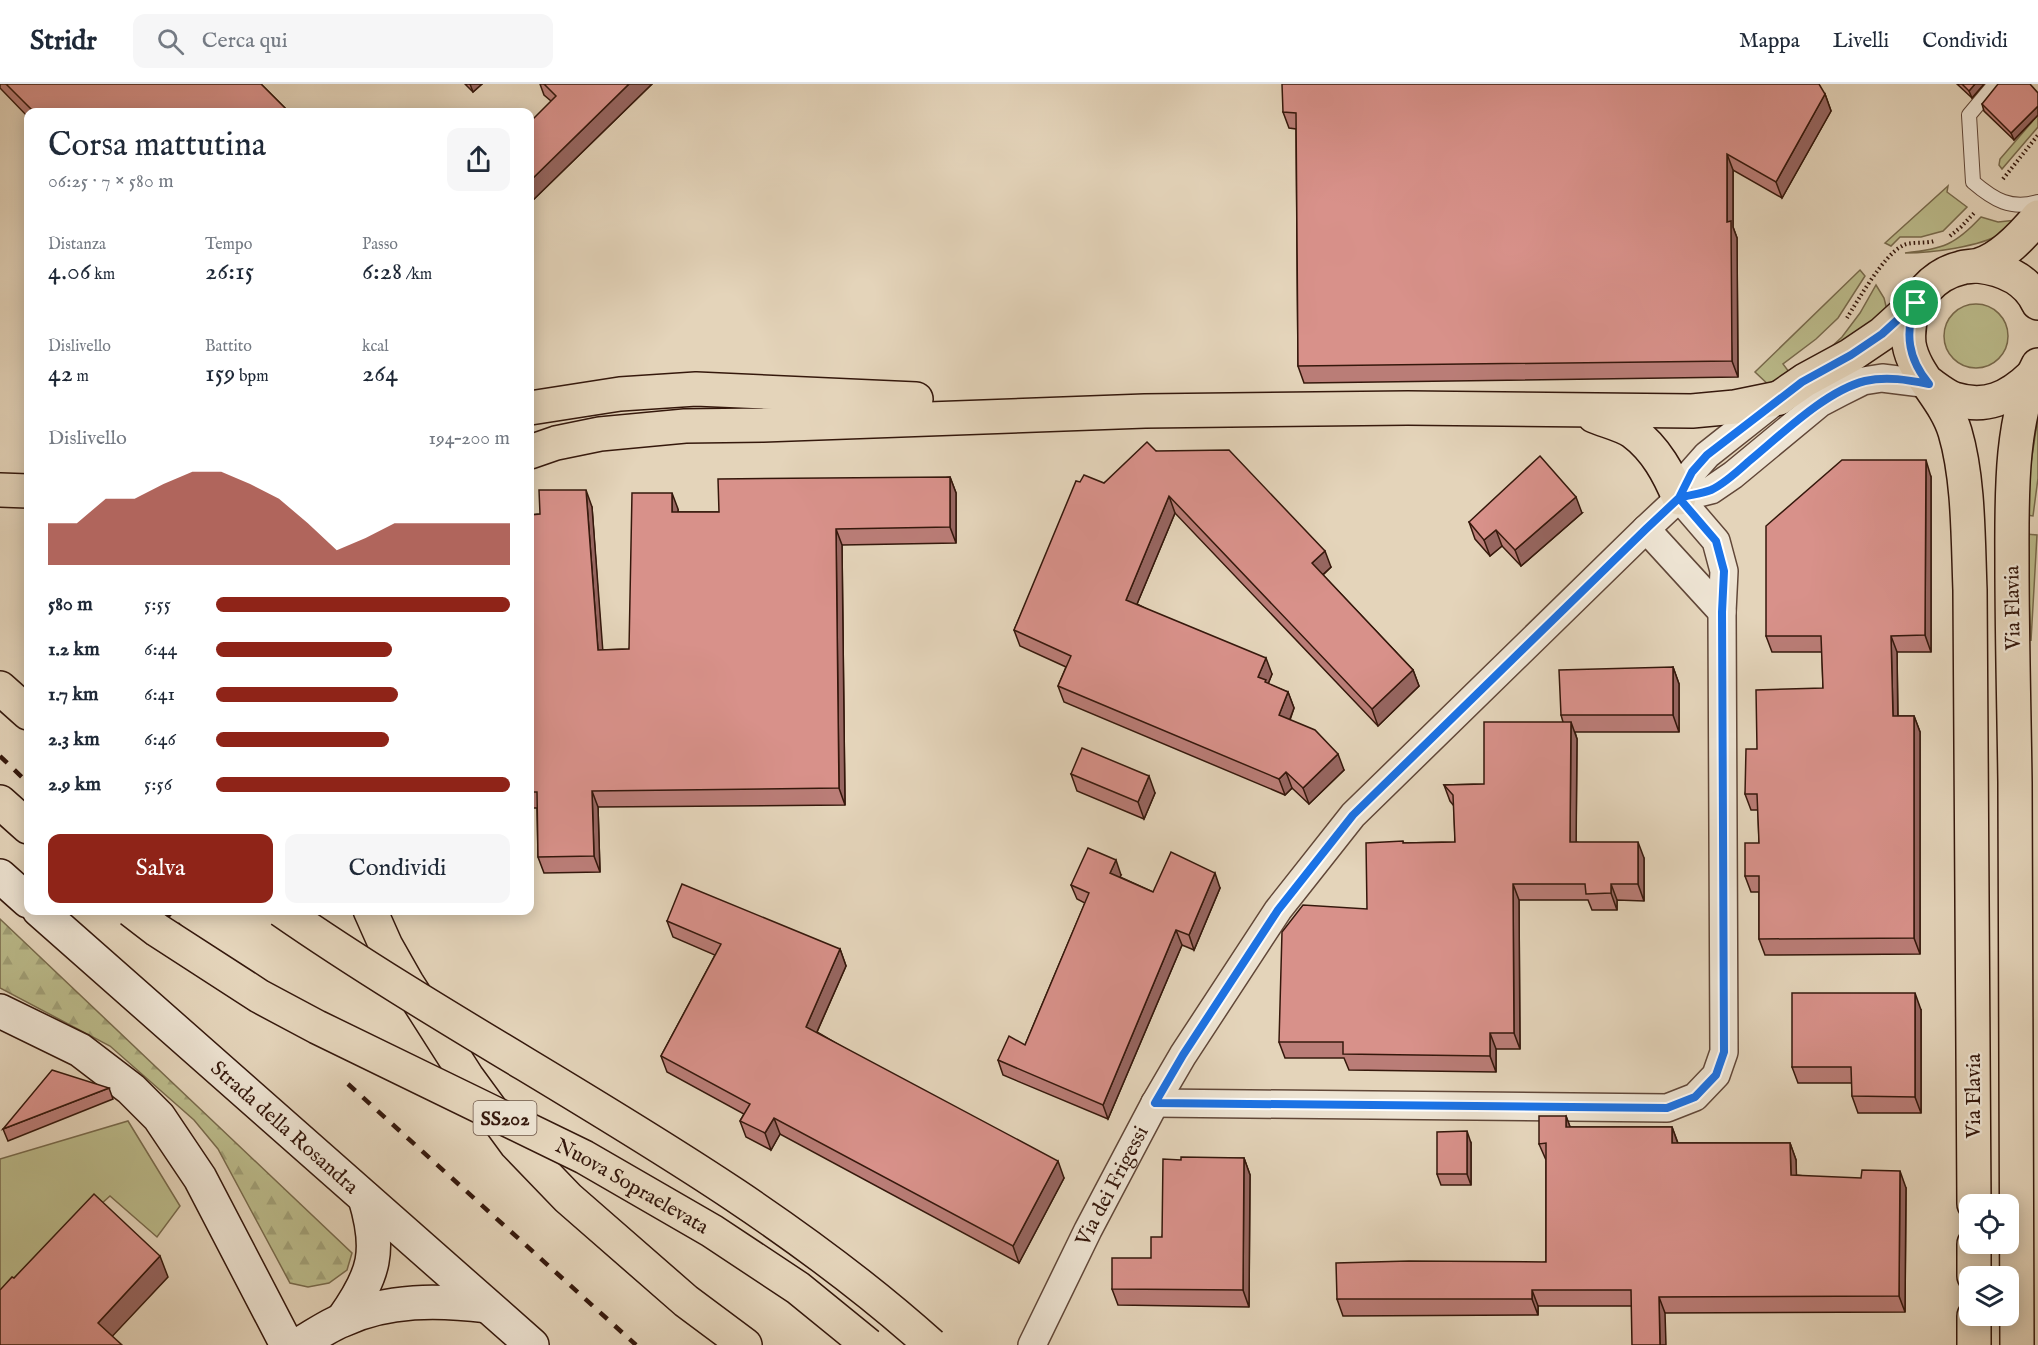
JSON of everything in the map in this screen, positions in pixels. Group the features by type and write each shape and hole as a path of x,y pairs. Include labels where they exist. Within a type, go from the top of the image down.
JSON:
{"main road":[{"name":"Via Flavia","path":"1978,266 2006,250 2038,217"},
{"name":"Via Flavia","path":"1974,1194 1968,539 1963,478 1955,432 1944,405 1913,360 1908,331 1916,303 1927,288 1942,275 1959,268 1978,266 1995,268 2010,274 2024,283 2038,303"},
{"path":"534,451 556,443 600,434 685,426 1145,411 1396,408 1692,411 1735,407 1779,398 1882,334 1916,303"},
{"name":"Via Flavia","path":"1929,384 1953,398 1974,403 1996,401 2016,391 2035,371"},
{"name":"Via Flavia","path":"2017,1345 2012,526 2015,458 2021,412 2035,371"},
{"path":"534,407 620,394 696,389 1145,411"},
{"path":"1579,411 1633,432 1668,471 1679,498"},
{"path":"0,490 24,491"},
{"path":"0,688 24,709"},
{"path":"0,802 24,823"},
{"name":"Nuova Sopraelevata","path":"138,915 259,996 317,1028 584,1157 712,1231 798,1288 868,1345"},
{"name":"Nuova Sopraelevata","path":"289,915 412,996 607,1113 734,1194 815,1250 885,1304 931,1345"},
{"path":"373,915 407,983 467,1077 516,1144 568,1198 686,1301 745,1345"},
{"path":"1974,1326 1974,1345"}],"street":[{"name":"Via dei Frigessi","path":"1679,498 1711,490 1733,475 1820,403 1863,381 1882,378 1929,384"},
{"name":"Via dei Frigessi","path":"1032,1345 1088,1230 1155,1103 1183,1055 1278,910 1353,815 1679,498 1692,472 1707,455 1779,398"},
{"path":"1155,1103 1667,1108 1695,1097 1716,1075 1724,1052 1722,612 1724,571 1716,541 1679,498"},
{"path":"1646,529 1722,612"},
{"path":"0,876 24,897"},
{"name":"Strada della Rosandra","path":"45,915 532,1345"},
{"path":"0,1011 80,1050 131,1089 159,1117 200,1178 287,1345"},
{"path":"344,1319 366,1282 374,1260 374,1237 364,1198"},
{"path":"298,1345 344,1319 374,1310 429,1302 487,1306"}],"lane":[{"path":"1995,84 1969,115 1974,182 1993,198 2011,204 2038,202"}],"path":[{"path":"2009,172 2038,135"},
{"path":"2033,141 2038,144"},
{"path":"1870,280 1904,244 1931,242 1953,235 1973,213"}],"green space":[{"path":"2038,115 2038,127 2002,169 1999,165 2000,159"},
{"path":"1948,186 1947,192 1967,207 1943,231 1921,237 1900,237 1891,246 1885,243"},
{"path":"1981,217 1998,222 2017,220 2003,233 1981,242 1942,250 1905,253 1929,250 1948,244 1964,234"},
{"path":"1860,270 1865,276 1838,318 1816,339 1783,364 1792,376 1772,388 1755,372"},
{"path":"1876,285 1884,298 1887,310 1816,361 1842,337 1860,313"},
{"path":"1976,304 1994,310 2002,318 2008,336 2002,354 1994,362 1976,368 1958,362 1950,354 1944,336 1950,318 1958,310"},
{"path":"2038,417 2038,478 2033,516 2027,515 2028,483"},
{"path":"2026,534 2037,535 2031,641"},
{"path":"0,919 352,1253 347,1270 329,1283 308,1287 290,1283 218,1149 194,1120 110,1046 0,988"},
{"path":"128,1121 180,1206 157,1237 110,1196 0,1295 0,1159"}],"building":[{"path":"6,84 261,84 285,108 30,108"},
{"path":"544,84 629,84 534,177 534,118 556,96"},
{"path":"1282,84 1819,84 1825,94 1776,182 1727,154 1727,222 1731,221 1732,361 1298,366 1296,113 1283,112"},
{"path":"1962,84 1975,84 1969,91"},
{"path":"1998,84 2030,84 2038,93 2038,106 2011,133 1982,104"},
{"path":"1147,442 1156,451 1229,450 1325,551 1312,563 1413,670 1372,709 1169,496 1126,600 1266,658 1258,677 1288,692 1279,715 1315,730 1338,754 1303,788 1286,772 1279,779 1058,686 1071,656 1014,630 1076,481 1080,482 1084,475 1104,483"},
{"path":"1540,456 1576,497 1515,550 1496,530 1484,540 1469,522"},
{"path":"1842,460 1926,460 1925,635 1891,636 1893,716 1914,716 1914,938 1759,939 1759,876 1745,876 1745,843 1759,843 1757,794 1745,794 1746,749 1757,749 1756,690 1823,688 1821,636 1766,636 1766,526"},
{"path":"950,477 950,527 836,529 839,788 592,791 594,856 538,857 537,792 534,792 534,515 540,514 539,490 586,490 598,650 629,649 632,493 672,493 672,512 719,512 718,479"},
{"path":"1673,667 1673,715 1561,715 1559,670"},
{"path":"1484,722 1571,722 1570,842 1638,842 1638,884 1611,884 1611,893 1586,894 1585,884 1513,884 1514,1033 1490,1033 1490,1056 1343,1054 1343,1042 1279,1042 1282,932 1303,905 1367,909 1366,843 1455,842 1453,795 1444,785 1484,784"},
{"path":"1082,748 1149,776 1138,802 1071,774"},
{"path":"1088,848 1116,860 1110,873 1153,892 1171,852 1215,873 1189,935 1176,930 1103,1105 998,1060 1009,1036 1025,1045 1089,893 1071,885"},
{"path":"682,884 840,949 806,1027 1058,1161 1013,1246 774,1118 765,1133 740,1121 750,1104 661,1056 721,944 667,921"},
{"path":"1792,993 1915,993 1915,1097 1852,1096 1851,1067 1792,1067"},
{"path":"52,1070 109,1088 3,1129"},
{"path":"1539,1116 1566,1116 1566,1127 1672,1127 1672,1143 1790,1143 1791,1175 1861,1178 1862,1170 1900,1171 1899,1296 1659,1297 1660,1345 1632,1345 1631,1290 1532,1290 1532,1299 1337,1299 1336,1263 1546,1262 1546,1143 1539,1144"},
{"path":"1467,1131 1467,1174 1437,1174 1437,1132"},
{"path":"1181,1157 1244,1158 1243,1290 1112,1289 1112,1258 1151,1258 1151,1237 1162,1237 1163,1159 1181,1160"},
{"path":"94,1194 160,1256 98,1323 122,1345 0,1345 0,1290"}],"railway":[{"path":"0,756 24,779"},
{"path":"168,915 201,947"},
{"path":"348,1084 636,1345"}],"route":[{"path":"1916,303 1882,334 1851,355 1802,382 1707,455 1692,472 1679,498 1353,815 1278,910 1183,1055 1155,1103 1667,1108 1695,1097 1716,1075 1724,1052 1722,612 1724,571 1716,541 1679,498 1711,490 1733,475 1820,403 1863,381 1882,378 1929,384 1913,360 1909,346 1908,331 1916,303"}]}
